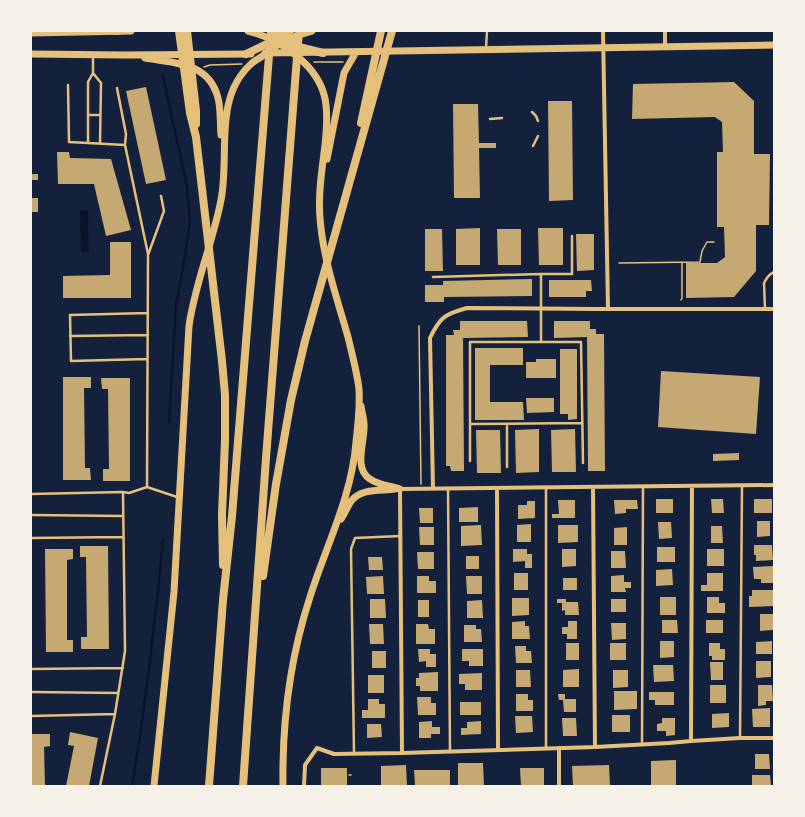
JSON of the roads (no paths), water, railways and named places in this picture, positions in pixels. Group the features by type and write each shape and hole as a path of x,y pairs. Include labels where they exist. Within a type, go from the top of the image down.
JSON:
{"highway":[{"path":"179,31 190,113 196,136"},
{"path":"187,31 196,111 196,136 222,361 225,409 222,515 223,600"},
{"path":"271,31 280,40 301,48 323,53"},
{"path":"209,786 223,600 233,508 271,31"},
{"path":"246,54 280,40 290,31"},
{"path":"243,786 266,458 300,31"},
{"path":"351,177 366,98 381,31"},
{"path":"253,658 285,426 316,302 392,31"}],"main road":[{"path":"31,33 131,31"},
{"path":"248,31 280,40 306,64 314,74 326,100 327,121 320,192 320,219 324,246 350,345 359,389 364,426 361,462 367,477 373,481 400,489"},
{"path":"154,786 173,600 189,326 194,297 222,198 227,114 232,92 238,79 247,68 280,40 312,31"},
{"path":"31,54 246,54 774,45"},
{"path":"320,192 334,130 344,73 356,52"},
{"path":"124,55 188,66 196,69 209,79 215,88 219,104 224,169"},
{"path":"283,786 285,727 292,667 309,599 333,533 353,469 359,389"},
{"path":"333,533 352,499 358,494 400,489"}],"street":[{"path":"603,31 608,309"},
{"path":"665,31 665,46"},
{"path":"433,488 430,338 437,324 449,312 466,308 774,309"},
{"path":"402,753 400,489 774,485"},
{"path":"691,741 692,486"},
{"path":"593,487 595,747"},
{"path":"497,488 498,750"},
{"path":"304,786 305,765 317,748 334,754 450,752 669,744 740,738 774,738"},
{"path":"559,748 559,786"}],"lane":[{"path":"486,49 487,31"},
{"path":"88,143 88,82 93,73 93,54"},
{"path":"93,73 101,83 100,143"},
{"path":"68,85 69,142 125,145"},
{"path":"116,88 126,134 125,145 148,255 146,487"},
{"path":"532,112 538,121"},
{"path":"88,115 100,115"},
{"path":"490,119 502,118"},
{"path":"533,146 538,136"},
{"path":"148,255 164,211 161,196"},
{"path":"433,277 572,274 572,236"},
{"path":"765,309 764,283 771,273 774,272"},
{"path":"540,274 541,342"},
{"path":"147,359 71,361 70,315 148,313"},
{"path":"70,336 148,335"},
{"path":"470,461 470,342 581,342 583,463"},
{"path":"470,424 582,423"},
{"path":"506,424 507,467"},
{"path":"740,738 742,485"},
{"path":"642,745 643,486"},
{"path":"31,494 129,492 146,487 180,498"},
{"path":"546,487 546,748"},
{"path":"448,488 450,752"},
{"path":"100,786 115,714 125,651 123,492"},
{"path":"31,515 123,516"},
{"path":"354,754 351,549 355,538 400,536"},
{"path":"31,538 123,537"},
{"path":"31,669 123,668"},
{"path":"31,692 118,693"},
{"path":"31,716 115,714"}],"water":[{"path":"80,210 88,210 89,252 81,252"}],"waterway":[{"path":"163,76 187,187 190,221 176,306 169,422"},
{"path":"132,786 150,663 163,540"}]}
